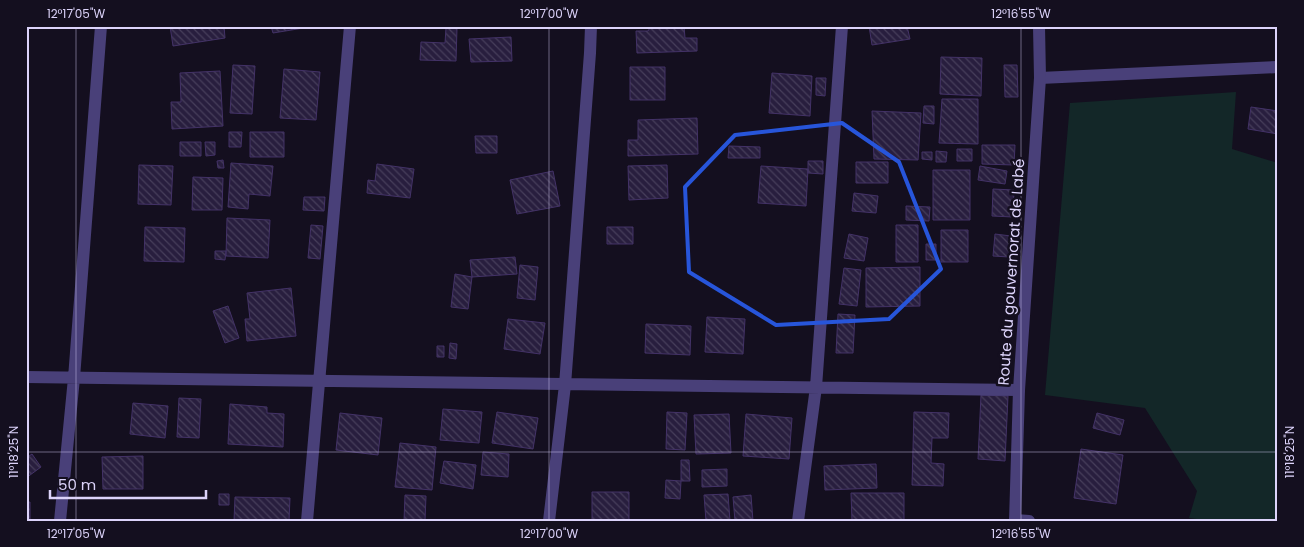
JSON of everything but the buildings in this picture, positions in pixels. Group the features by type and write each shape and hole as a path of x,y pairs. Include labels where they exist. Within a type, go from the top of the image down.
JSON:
{"street":[{"path":"60,521 74,378 101,26"},
{"path":"307,521 350,26"},
{"path":"549,521 565,385 591,26"},
{"path":"798,521 816,387 842,26"},
{"name":"Route du gouvernorat de Labé","path":"1015,520 1019,390 1040,78 1039,26"},
{"path":"1040,78 1278,67"},
{"path":"26,377 1019,390"},
{"path":"1015,520 1029,521"}],"highlighted area":[{"path":"842,123 899,162 941,269 889,319 776,325 689,272 685,187 735,135"}],"green space":[{"path":"1236,92 1232,149 1278,163 1278,521 1211,521 1189,518 1197,491 1145,408 1045,395 1070,103"}]}
